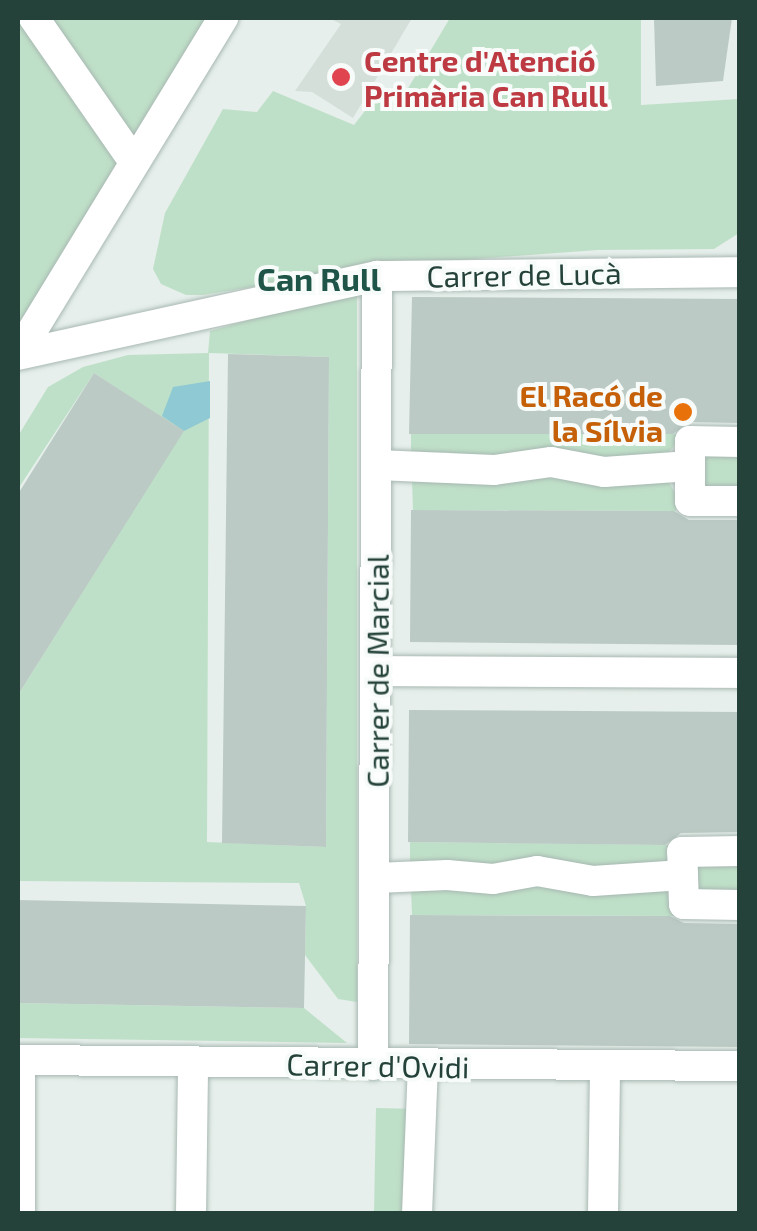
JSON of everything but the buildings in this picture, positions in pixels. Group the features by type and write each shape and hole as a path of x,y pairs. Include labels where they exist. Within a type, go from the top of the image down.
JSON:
{"street":[{"path":"34,18 134,162"},
{"path":"18,355 223,18"},
{"name":"Carrer de Lucà","path":"18,355 377,276 740,272"},
{"name":"Carrer de Marcial","path":"374,1065 377,276"},
{"path":"740,442 690,441 690,501 740,501"},
{"path":"377,465 494,470 551,462 604,472 690,466"},
{"path":"378,671 740,673"},
{"path":"740,851 682,852 684,904 740,905"},
{"path":"376,878 447,875 494,879 537,871 593,881 683,875"},
{"path":"19,1060 20,1214"},
{"name":"Carrer d'Ovidi","path":"19,1060 604,1068 740,1066"},
{"path":"191,1214 193,1062"},
{"path":"417,1214 423,1066"},
{"path":"603,1214 604,1068"}],"shaded area":[{"name":"Centre d'Atenció Primària Can Rull","path":"329,18 412,18 353,118 312,92 295,91 341,24"}],"green space":[{"path":"18,18 223,18 18,354"},
{"path":"450,18 641,18 641,105 739,99 739,233 714,249 598,250 377,266 203,295 186,295 161,284 153,269 165,213 223,109 257,112 273,91 354,125 372,102 393,102 407,90"},
{"path":"357,290 357,1002 338,999 305,955 306,906 299,883 18,881 18,695 183,431 94,373 18,489 18,436 48,387 83,367 128,355 208,353 210,331","holes":["209,353 329,357 326,847 207,842"]},
{"path":"411,434 677,434 677,443 668,453 651,457 471,459 447,452 411,454"},
{"path":"739,446 739,493 697,492 696,448"},
{"path":"521,475 668,480 676,495 676,511 413,510 412,480"},
{"path":"410,842 674,845 674,854 665,864 638,869 410,864"},
{"path":"696,855 739,855 739,898 696,898"},
{"path":"504,885 666,889 677,916 412,915 411,889"},
{"path":"18,1003 304,1008 347,1043 18,1038"},
{"path":"376,1108 419,1109 417,1213 374,1214"}],"water":[{"path":"210,381 210,418 184,431 162,416 173,387"}],"place":[{"name":"Centre d'Atenció Primària Can Rull","path":"341,77"},
{"name":"El Racó de la Sílvia","path":"683,412"}],"district":[{"name":"Can Rull","path":"319,278"}]}
